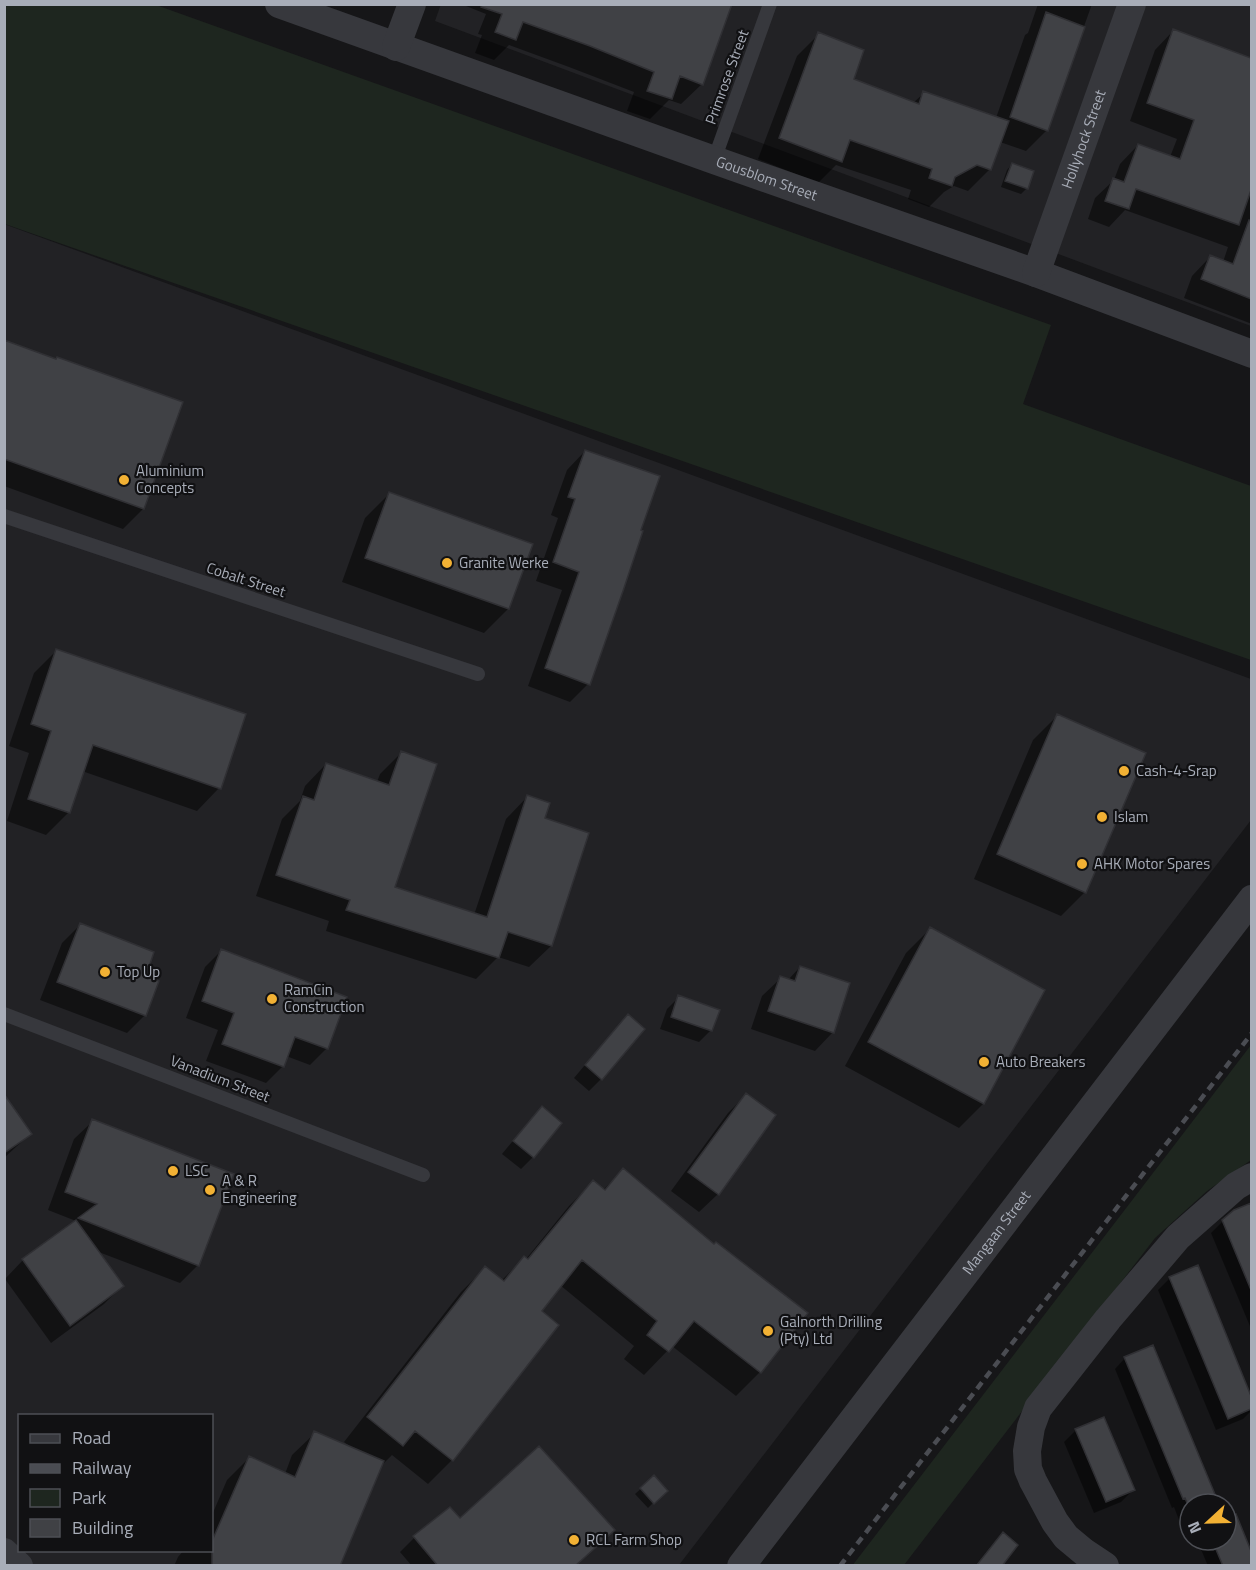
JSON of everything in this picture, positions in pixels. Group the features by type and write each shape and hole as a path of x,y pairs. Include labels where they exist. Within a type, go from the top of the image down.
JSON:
{"street":[{"name":"Gousblom Street","path":"279,4 1036,273 1251,354"},
{"path":"396,47 412,4"},
{"name":"Hollyhock Street","path":"1036,273 1132,4"},
{"name":"Mangaan Street","path":"741,1566 1251,899"},
{"path":"1105,1566 1066,1537 1055,1522 1033,1481 1028,1469 1027,1451 1031,1427 1038,1408 1108,1319 1178,1238 1236,1186 1251,1177"},
{"path":"4,1552 18,1566"}],"lane":[{"name":"Primrose Street","path":"714,160 770,4"},
{"name":"Cobalt Street","path":"4,516 478,674"},
{"name":"Vanadium Street","path":"4,1014 423,1175"}],"shaded area":[{"path":"441,4 1251,5 1251,326 435,21"},
{"path":"4,224 1251,679 1251,820 679,1565 5,1565"}],"green space":[{"path":"5,4 156,5 1051,325 1023,404 1251,486 1251,660 5,224"},
{"path":"1251,1045 1251,1160 1207,1191 1155,1238 904,1565 852,1566"}],"building":[{"path":"482,4 732,4 703,85 680,76 672,99 647,91 654,72 590,46 523,22 516,40 495,32 502,14 481,7"},
{"path":"1046,12 1085,27 1048,131 1010,117"},
{"path":"1173,29 1251,58 1251,190 1239,225 1136,189 1129,209 1105,201 1113,178 1124,182 1138,144 1180,159 1194,120 1147,103"},
{"path":"818,32 864,50 854,79 919,104 923,91 1009,121 991,170 977,165 955,177 952,186 929,178 932,169 850,140 842,162 779,138"},
{"path":"1012,163 1034,171 1028,189 1005,181"},
{"path":"1249,220 1251,221 1251,299 1201,279 1210,255 1233,264"},
{"path":"4,340 183,402 144,509 4,459"},
{"path":"585,450 660,476 590,685 545,668 579,572 553,562 575,499 568,497"},
{"path":"389,492 533,544 509,609 365,558"},
{"path":"56,649 246,714 221,789 93,745 70,813 28,799 51,731 31,724"},
{"path":"1057,714 1146,753 1086,893 997,854"},
{"path":"401,751 437,764 395,887 487,917 527,795 550,803 545,818 589,833 552,946 508,932 499,958 346,910 350,900 276,875 303,796 314,800 326,763 389,785"},
{"path":"80,923 154,952 146,976 159,981 146,1016 57,982"},
{"path":"930,927 1045,990 984,1104 868,1042"},
{"path":"221,949 347,997 328,1049 295,1037 284,1067 222,1044 234,1013 202,1001"},
{"path":"800,966 850,983 834,1033 768,1011 780,976 795,981"},
{"path":"678,995 720,1010 712,1031 671,1017"},
{"path":"628,1014 645,1029 602,1080 585,1065"},
{"path":"746,1093 776,1115 719,1195 688,1172"},
{"path":"4,1094 32,1134 4,1153"},
{"path":"542,1106 562,1123 534,1158 513,1141"},
{"path":"92,1119 234,1174 199,1266 78,1218 97,1204 65,1192"},
{"path":"623,1168 714,1244 716,1242 808,1313 761,1373 694,1321 669,1352 647,1335 657,1321 582,1260 542,1311 559,1325 453,1461 415,1431 403,1446 367,1417 485,1266 504,1281 524,1256 528,1259 593,1180 605,1190"},
{"path":"1251,1203 1251,1290 1222,1220 1234,1210"},
{"path":"76,1220 124,1286 70,1326 22,1259"},
{"path":"1198,1265 1251,1396 1251,1409 1228,1419 1169,1277"},
{"path":"1153,1345 1214,1492 1180,1492 1124,1357"},
{"path":"1104,1417 1135,1490 1106,1502 1075,1429"},
{"path":"314,1431 384,1461 340,1566 212,1566 213,1539 249,1456 295,1477"},
{"path":"539,1446 615,1530 575,1566 438,1566 413,1536 450,1507 460,1518"},
{"path":"654,1475 668,1491 654,1504 640,1488"},
{"path":"1238,1519 1251,1551 1251,1566 1223,1566 1217,1552 1238,1552"},
{"path":"1003,1532 1018,1545 1002,1566 976,1566"}],"railway":[{"path":"840,1566 1252,1033"}],"place":[{"name":"Aluminium Concepts","path":"124,480"},
{"name":"Granite Werke","path":"447,563"},
{"name":"Cash-4-Srap","path":"1124,771"},
{"name":"Islam","path":"1102,817"},
{"name":"AHK Motor Spares","path":"1082,864"},
{"name":"Top Up","path":"105,972"},
{"name":"RamCin Construction","path":"272,999"},
{"name":"Auto Breakers","path":"984,1062"},
{"name":"LSC","path":"173,1171"},
{"name":"A & R Engineering","path":"210,1190"},
{"name":"Galnorth Drilling (Pty) Ltd","path":"768,1331"},
{"name":"RCL Farm Shop","path":"574,1540"}]}
